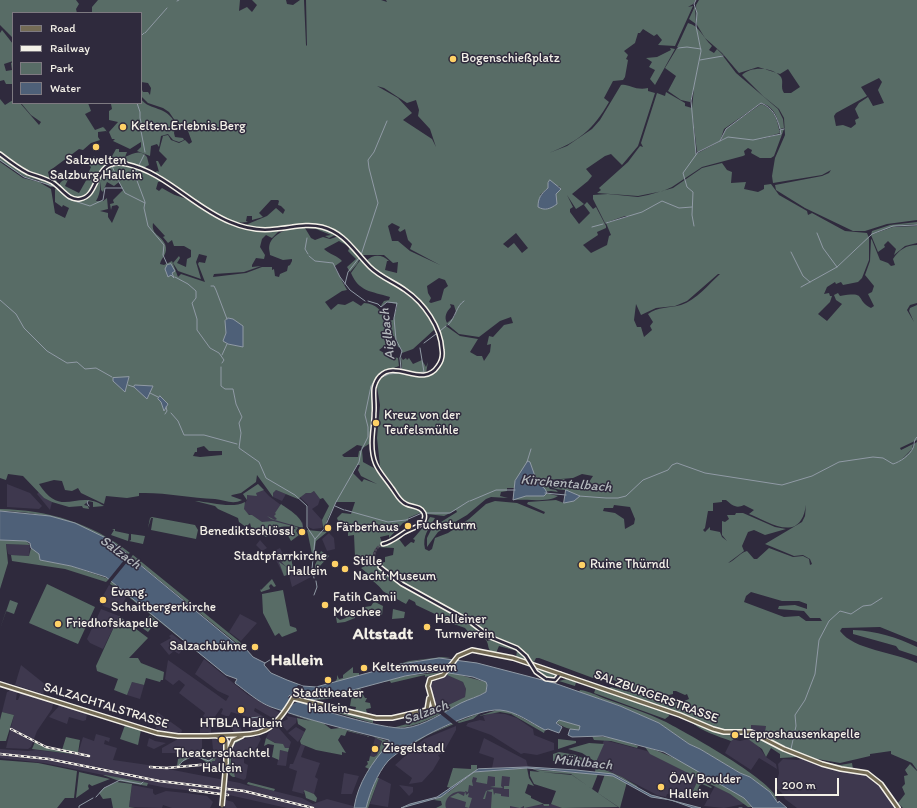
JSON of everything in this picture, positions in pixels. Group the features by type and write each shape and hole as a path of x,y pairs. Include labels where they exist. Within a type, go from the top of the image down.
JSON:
{"main road":[{"path":"0,154 23,170 49,181 68,196 78,199 84,198 90,193 98,176 104,169 112,164 122,163 161,179 206,210 233,224 262,230 304,225 323,228 342,237 377,273 405,290 420,304 434,324 442,346 442,360 435,370 429,374 417,376 395,371 383,374 375,385 372,444 377,468 403,502 419,508 424,515 422,522 418,526 405,532 392,542 383,544"},
{"path":"380,567 402,584 469,621 490,637 517,648 526,656 541,676 549,680 557,679 560,674"},
{"name":"SALZBURGERSTRASSE","path":"430,705 428,686 430,679 445,673 461,654 472,650 479,650 513,658 676,713 713,729 724,732 751,732 784,749 822,764 870,774 881,784 898,808"},
{"name":"SALZACHTALSTRASSE","path":"0,684 157,733 178,736 219,736 225,740 232,741 249,734"},
{"name":"SALZACHTALSTRASSE","path":"208,736 249,734 265,731 284,714 293,699 376,718 392,718 427,710"},
{"path":"430,705 434,708 432,712 427,710 430,705"},
{"path":"222,807 226,763 226,734"},
{"path":"226,756 232,741 232,735"}],"shaded area":[{"path":"7,484 30,493 42,506 39,509 7,507"},
{"path":"258,484 269,496 298,518 303,523 303,528 284,524 262,523 241,509 247,500 243,494"},
{"path":"276,490 286,494 282,501 273,497 273,493"},
{"path":"314,491 320,499 318,505 312,509 322,520 322,528 313,529 308,527 308,505 300,497 306,493 311,493"},
{"path":"39,492 44,498 52,502 50,510 37,494"},
{"path":"329,533 334,538 335,549 327,551 322,539"},
{"path":"260,540 267,548 262,551 256,545"},
{"path":"6,544 30,545 29,556 8,554"},
{"path":"280,548 286,560 292,557 292,563 295,570 304,576 310,575 311,577 292,587 289,575 284,576 272,552"},
{"path":"109,585 127,596 118,611 103,606 100,601"},
{"path":"101,609 119,616 103,649 90,643 87,639"},
{"path":"240,614 257,623 241,641 229,632"},
{"path":"172,634 186,645 179,654 174,651 169,655 160,644 171,638 169,636"},
{"path":"204,659 248,695 282,714 274,719 255,708 254,711 271,721 271,724 251,732 251,718 231,712 229,716 226,716 221,714 223,709 221,708 211,722 203,716 205,713 179,693 185,685 179,680 173,685 165,679 168,660 226,701 229,696 218,691 195,674"},
{"path":"21,665 46,685 43,694 15,685"},
{"path":"447,675 463,682 466,689 465,697 440,709 434,703 430,687 434,680 443,678"},
{"path":"132,682 144,685 140,699 127,695"},
{"path":"11,690 17,692 16,700 18,700 21,693 53,704 52,709 37,731 31,747 28,749 6,748 14,715 2,712 7,692"},
{"path":"60,705 87,713 86,720 83,721 69,717 67,724 49,717"},
{"path":"157,712 182,730 181,734 156,729"},
{"path":"492,713 505,714 517,718 533,729 534,735 554,743 554,750 537,755 521,754 491,735 466,726 468,723 480,720 485,721 483,716"},
{"path":"286,716 297,718 296,723 287,731 280,723 288,719"},
{"path":"238,720 242,731 234,733 230,725 233,721 236,723"},
{"path":"200,724 211,724 211,733 200,733"},
{"path":"751,725 766,726 764,736 751,731"},
{"path":"277,726 291,742 289,748 285,748 266,738 269,732"},
{"path":"456,726 456,730 443,753 438,755 440,758 433,770 422,782 409,784 412,778 395,765 424,739"},
{"path":"296,727 305,732 298,742 288,733"},
{"path":"96,734 110,738 109,742 105,740 104,744 117,748 113,760 162,767 208,763 210,765 168,769 250,785 302,798 313,804 327,799 353,806 353,808 287,808 229,795 167,788 44,763 0,758 0,749 28,751 36,750 72,754 73,752 78,753 83,737 94,741"},
{"path":"259,736 261,739 251,759 244,756 244,763 248,765 246,778 244,780 235,777 230,771 232,764 231,752 234,744 239,740"},
{"path":"149,738 166,743 154,749 147,746"},
{"name":"Ziegelstadl","path":"375,738 382,740 377,755 374,757 370,756"},
{"path":"484,738 526,760 528,767 492,768 494,758 479,753"},
{"path":"178,739 202,739 202,749 204,751 213,750 212,739 222,740 224,744 220,763 223,764 222,773 211,770 212,761 215,761 216,757 208,760 200,756 193,756 181,760 178,759 178,753 162,753 162,748"},
{"path":"732,739 740,741 748,739 757,744 766,757 776,764 777,769 759,758 751,770 725,753"},
{"path":"604,740 647,751 699,778 690,797 677,793 667,794 666,797 657,795 595,765"},
{"path":"301,744 305,746 301,757 320,763 315,777 318,779 314,794 303,792 304,794 292,791 297,771 289,768 290,764 293,764"},
{"path":"280,750 288,752 286,766 277,765"},
{"path":"783,759 802,759 833,769 871,776 885,791 895,808 797,808 785,799 782,793 776,788 779,773 778,764"},
{"path":"344,773 359,776 352,794 341,794"},
{"path":"472,773 513,773 516,807 553,804 562,808 443,808 446,794"},
{"path":"379,778 391,784 388,807 370,804"},
{"path":"132,785 153,789 153,793 155,795 166,791 186,793 207,796 213,802 210,808 172,808 163,805 162,808 129,807"},
{"path":"399,785 413,787 413,792 409,796"},
{"path":"715,786 744,804 724,808 704,806"},
{"path":"226,800 233,802 237,808 225,808"}],"green space":[{"path":"0,0 76,0 79,4 76,9 77,12 12,12 12,37 0,25"},
{"path":"98,0 240,0 239,11 247,7 252,12 257,5 252,0 286,0 287,4 293,5 300,0 304,0 307,46 306,0 381,0 387,2 386,0 696,0 688,7 693,6 675,46 658,45 662,40 657,34 654,36 643,29 640,33 638,33 635,43 624,51 628,55 626,59 628,60 625,77 623,80 613,81 604,98 609,102 603,112 584,134 562,148 567,146 592,129 600,120 621,85 639,89 648,88 648,91 655,93 638,146 622,165 611,154 605,156 586,169 592,176 572,194 584,204 576,209 567,195 573,207 570,209 570,212 579,224 590,213 584,205 587,202 593,209 596,207 606,226 606,228 597,232 598,235 583,245 591,253 607,245 609,236 611,235 606,223 630,216 625,216 605,223 593,199 593,195 608,194 638,197 648,195 673,188 702,168 722,163 727,170 732,172 731,183 746,182 744,189 758,192 764,189 764,185 771,184 779,195 807,211 808,215 812,213 845,231 867,233 869,238 869,260 862,278 858,282 843,285 841,282 836,284 835,282 827,287 824,294 829,293 830,296 832,296 830,302 818,314 827,321 842,304 836,300 834,295 838,293 840,296 854,294 858,295 866,305 871,308 874,306 868,294 872,292 874,286 865,275 870,261 871,239 880,260 891,266 895,265 893,259 900,251 906,247 917,245 917,303 910,305 907,310 914,322 909,311 910,308 917,305 917,440 900,448 901,450 913,444 912,449 898,463 912,450 914,444 917,442 917,642 880,627 842,628 840,631 846,637 864,647 908,659 917,663 917,770 912,763 891,754 891,751 870,754 870,756 840,763 806,757 764,736 766,726 751,725 751,731 729,731 719,729 609,688 611,687 637,694 669,696 670,699 680,703 689,699 687,694 685,695 676,691 673,691 673,694 669,695 636,693 617,688 616,681 603,676 593,678 539,658 536,658 533,664 524,651 515,645 492,635 461,614 425,596 391,574 381,565 381,563 385,562 385,557 393,555 394,548 377,547 373,553 373,560 379,568 398,584 475,627 478,632 473,631 470,634 465,628 437,618 435,614 416,605 415,602 409,599 406,604 383,591 370,579 372,577 361,568 365,566 362,559 356,560 354,535 348,536 348,528 341,525 337,518 342,513 351,514 355,502 336,502 327,520 326,530 323,528 322,520 329,506 323,498 320,499 314,491 311,493 306,493 298,499 276,490 273,493 273,497 257,475 256,482 241,493 231,496 242,500 235,502 167,494 139,493 139,496 127,498 106,496 104,504 81,493 78,488 72,491 65,490 62,481 54,480 39,484 47,495 55,500 70,502 86,500 94,501 104,506 93,507 93,502 88,501 84,505 88,506 89,509 83,508 82,506 69,507 44,498 23,476 8,474 6,480 0,478 0,162 23,178 39,182 51,189 55,213 65,218 69,208 63,205 62,207 55,202 55,189 58,188 72,200 79,201 89,196 104,170 101,179 108,168 121,165 148,173 162,181 158,182 156,189 159,191 162,188 174,195 188,199 222,220 239,227 258,231 279,231 272,238 266,235 262,239 260,247 265,255 264,259 256,258 252,267 261,266 244,272 214,274 213,277 246,273 262,267 272,267 272,270 274,269 275,276 279,277 280,274 287,271 292,259 283,260 270,255 269,245 275,237 291,228 311,226 321,228 335,235 329,238 325,236 331,235 316,229 305,228 311,238 315,240 323,237 330,239 339,236 349,246 339,241 324,249 342,261 335,266 335,268 347,290 342,291 325,302 331,310 338,304 345,305 353,301 361,306 364,303 375,306 388,321 393,320 397,307 396,304 387,302 380,307 384,301 389,300 390,297 366,290 354,279 351,273 361,259 371,269 401,290 419,306 435,329 413,349 402,353 401,348 398,347 394,336 392,336 392,340 379,350 389,356 398,358 399,366 383,372 374,384 369,444 361,449 362,446 357,445 342,455 344,457 358,457 359,451 362,450 363,462 374,468 403,504 422,512 408,518 408,521 403,523 389,538 389,535 380,537 383,546 393,543 399,539 405,547 411,542 414,543 415,540 413,539 430,517 435,518 424,540 425,549 429,551 432,549 435,538 448,533 469,519 486,504 495,501 517,503 544,514 545,512 527,504 528,502 556,500 564,503 566,490 548,485 550,482 564,479 575,489 585,485 585,488 589,488 589,482 593,476 582,474 573,478 549,480 547,485 550,489 558,492 542,492 515,482 515,488 507,488 507,491 501,492 500,496 508,498 491,497 486,499 467,515 438,532 427,547 427,538 435,522 441,522 457,512 456,510 444,516 427,514 422,508 403,500 384,475 380,466 377,438 380,405 377,387 380,380 388,373 424,377 433,374 438,369 442,363 444,353 441,335 433,318 415,296 381,274 366,261 375,256 383,257 389,261 387,261 385,270 397,273 398,262 393,263 384,255 362,255 343,236 319,225 292,224 269,229 243,226 267,216 276,208 283,214 285,210 278,205 278,200 271,200 259,213 263,217 252,220 252,216 247,216 246,221 248,222 236,223 216,214 175,187 159,174 159,177 154,174 157,171 159,172 156,161 158,161 161,167 167,159 159,151 163,136 168,135 171,140 179,143 185,140 189,144 192,142 188,131 178,125 169,112 163,108 148,103 142,97 142,90 143,92 148,92 150,95 151,88 148,83 142,82 142,12 92,12 92,7","holes":["377,86 384,88 407,103 416,100 419,110 418,116 430,129 436,147 432,139 403,120 412,113 398,98","101,182 101,190 103,192 107,182 114,186 119,182 123,190 113,200 114,203 110,204 111,210 112,206 117,205 119,207 112,223 108,217 108,213 100,211 108,209 107,198 103,201 96,201","559,186 561,189 556,194 556,204 540,195 548,188","153,223 165,236 163,237 168,243 172,240 174,246 184,246 191,250 191,257 187,259 186,267 177,263 180,258 179,256 173,263 178,271 201,279 196,262 199,254 207,256 205,263 199,262 198,264 205,282 181,274 178,277 172,261 164,265 160,264 166,247 163,241 153,230","392,223 400,227 398,230 400,232 405,229 408,240 412,244 410,249 440,265 410,251 398,241 392,241 388,226","516,233 528,248 522,253 514,243 508,248 503,244","718,274 720,274 697,296 687,303 681,305 655,310 648,314 653,322 650,326 652,330 644,337 641,327 637,327 634,320 636,304 641,315 656,308 675,306 687,301","439,278 445,280 448,286 444,289 441,300 431,303 429,302 431,298 428,293 427,286","450,304 454,305 456,312 454,317 447,323 446,315 451,307","511,317 513,323 504,325 493,337 489,336 487,345 491,344 490,352 484,361 482,356 477,356 470,352 478,339 460,336 446,326 447,324 459,334 479,337 500,321","204,446 209,451 222,451 222,455 200,457 193,456 195,452 197,452 197,448","357,465 360,465 358,470 361,476 377,484 364,479 362,482 353,473","722,500 726,500 734,506 739,507 744,505 754,510 749,514 776,526 783,527 796,525 804,515 806,505 805,516 802,522 765,544 794,556 803,555 810,559 812,564 810,565 809,559 803,556 793,557 769,548 757,559 754,559 747,551 728,563 744,551 742,546 748,532 754,530 765,535 786,529 775,527 743,513 736,513 735,515 727,515 729,519 725,522 722,521 722,535 727,541 722,537 720,532 710,530 710,527 705,532 703,530 705,528 708,511 713,511 713,503 722,502","614,505 630,507 635,519 634,524 625,529 624,519 615,513 603,511 604,508 613,508","751,592 782,601 799,601 807,604 807,609 795,605 779,606 778,609 804,611 810,618 820,618 822,621 806,621 799,616 784,617 744,602 746,596"]},
{"path":"699,0 917,0 917,220 887,224 865,231 853,231 805,208 776,190 775,185 822,176 829,173 831,170 822,175 773,183 772,176 775,158 785,135 784,118 779,109 763,96 742,75 751,70 765,69 758,67 739,73 722,53 705,38 697,25 696,5","holes":["788,69 800,87 791,93 784,93 782,89 782,79 775,72 780,74","879,78 882,82 878,90 884,103 873,106 868,97 859,103 855,109 859,118 855,120 856,124 851,128 843,125 836,126 834,116 836,113 867,96 861,87"]},
{"path":"695,6 696,24 689,19"},
{"path":"688,23 692,24 698,29 712,46 709,50 714,53 717,49 723,55 719,57 723,56 736,73 778,109 783,119 784,128 780,129 775,113 769,107 761,103 724,129 720,141 697,152 692,111 696,154 728,137 721,140 726,129 761,104 766,106 775,116 780,133 757,140 781,134 780,130 784,129 774,156 771,158 760,158 751,153 752,150 748,148 744,151 745,155 702,167 672,187 663,191 638,196 597,193 601,190 599,188 628,162 640,146 643,147 641,143 657,93 665,96 666,92 685,103 685,106 692,108 694,88 690,102 681,100 668,91 676,76 665,68 677,48 681,47 677,47"},
{"path":"2,30 12,43 12,61 4,64 6,71 12,70 12,84 6,84 4,80 0,81 0,33"},
{"path":"670,48 675,49 655,85 650,79 655,70 649,67 652,62 646,58 657,57 671,50"},
{"path":"0,99 5,105 12,101 12,104 21,104 39,125 41,122 31,115 22,104 88,104 91,111 85,114 95,130 103,127 105,129 102,124 107,132 98,132 98,137 100,140 91,143 83,150 79,149 48,172 49,176 57,181 56,182 27,170 0,152"},
{"path":"142,100 149,106 167,113 176,124 174,133 175,137 183,138 184,140 179,142 173,140 168,134 161,136 159,147 157,144 151,146 150,156 137,151 141,147 141,142 130,149 113,141 115,139 112,139 109,132 118,122 109,120 109,111 112,109 111,104 142,104"},
{"path":"116,149 119,149 119,152 127,152 125,157 140,152 147,157 149,165 143,168 129,163 119,162 119,158 98,173 90,191 80,198 70,196 60,187 60,183 72,171 65,186 79,193 88,177 87,176 91,167 87,163 88,158 91,160 94,156 97,160 113,161 114,159 111,158"},
{"path":"0,156 18,169 54,186 51,187 38,180 25,177 0,161"},
{"path":"917,222 917,225 894,226 873,234 893,227 917,226 917,243 905,246 894,255 896,249 888,241 884,245 885,247 878,252 871,235 872,231 890,225"},
{"path":"350,247 360,258 350,272 347,267 356,259 348,251"},
{"path":"401,357 403,360 406,358 407,360 409,358 413,364 422,360 426,367 428,362 426,373 415,374 402,370"},
{"path":"258,484 264,490 256,493 257,496 247,495 247,500 243,494"},
{"path":"515,494 550,494 558,496 542,500 513,500"},
{"path":"195,501 228,505 245,502 244,509 249,515 252,515 262,522 273,521 297,527 298,528 296,531 299,535 291,541 287,534 296,528 286,527 269,531 269,535 266,537 251,527 250,523 246,527 239,522 238,518 218,509 215,506"},
{"path":"281,504 301,520 303,528 271,519 267,516 275,520 277,519 274,516"},
{"path":"0,509 35,512 69,520 100,534 130,553 128,554 99,535 68,522 35,514 0,511"},
{"path":"152,517 195,525 198,530 196,539 151,530 153,518 151,518 148,528 150,518"},
{"path":"112,529 129,534 128,541 111,535 114,530"},
{"path":"307,530 327,532 316,541 314,554 312,554"},
{"path":"131,534 145,536 143,544 129,541 131,540"},
{"path":"0,540 26,541 30,545 6,544 8,563 0,589"},
{"path":"31,548 39,554 40,560 71,566 109,579 106,582 65,569 12,561 11,555 29,556"},
{"path":"321,551 329,556 319,567 321,572 315,575 315,565"},
{"path":"282,553 286,560 291,557 293,569 286,566 282,562 278,555"},
{"path":"133,555 240,642 245,650 131,557"},
{"path":"279,562 291,570 288,572 289,574 284,576"},
{"path":"272,579 276,586 274,587 271,584 269,586 270,589 261,592 260,589 261,590"},
{"path":"111,581 226,675 120,590 110,584"},
{"path":"47,584 95,607 78,644 29,623"},
{"path":"283,590 290,626 296,628 297,631 282,637 279,633 275,636 263,613 262,594"},
{"path":"10,600 18,603 14,614 6,611"},
{"path":"375,602 383,606 382,615 380,615 376,610 377,616 373,617 375,610 372,611 372,613 370,610 366,612 365,607 371,606"},
{"path":"343,609 346,609 347,613 355,610 355,612 359,612 359,615 355,614 355,618 337,623 336,617 340,620 346,618"},
{"path":"393,609 405,612 404,618 392,619"},
{"path":"150,615 157,621 148,632 141,627"},
{"path":"119,616 148,638 129,658 138,658 141,663 164,672 163,680 160,682 146,678 144,685 132,682 127,695 114,690 118,679 97,671 96,666"},
{"path":"853,630 878,633 902,640 917,647 917,656 899,650 896,646 853,634"},
{"path":"478,634 486,637 487,641 491,640 517,651 499,646 496,653 493,652 489,650 486,640"},
{"path":"517,651 528,662 516,657"},
{"path":"442,657 451,658 421,660 390,667 409,661"},
{"path":"353,667 353,673 359,673 359,676 333,684 337,679 337,675 339,679 343,678 343,675"},
{"path":"537,669 555,674 556,676 548,678"},
{"path":"444,672 391,683 390,681 382,682 405,676"},
{"path":"449,672 486,682 486,692 444,712 440,709 465,697 466,689 463,682 447,675"},
{"path":"567,679 576,682 575,686 559,681"},
{"path":"596,687 649,707 668,712 669,716 665,719 594,693"},
{"path":"360,688 361,690 335,697 322,700 309,700 327,697"},
{"path":"580,690 590,692 666,722 691,736 748,771 774,793 777,801 770,792 750,777 740,773 689,744 659,723 620,706 579,692"},
{"path":"361,691 365,698 367,698 365,702 370,703 371,708 366,709 367,714 355,711 356,707 350,706 352,694"},
{"path":"302,703 373,719 373,723"},
{"path":"500,709 513,713 545,730 544,733 511,714 500,712 479,716"},
{"path":"2,712 14,715 6,741 0,741 0,720"},
{"path":"438,712 440,714 429,720 405,727 392,728 407,724 410,725 410,723 427,718 426,714"},
{"path":"480,713 473,719 459,723 457,722"},
{"path":"290,714 323,723 331,729 340,728 371,737 347,731 345,736 341,735 338,740 346,753 342,752 342,755 316,750 301,744 300,741 306,729 298,724 297,718 311,721"},
{"path":"559,720 580,726 580,728 579,730 567,728 556,722"},
{"path":"690,721 724,734 733,734 734,739 731,741 715,735 699,728"},
{"path":"453,723 454,724 428,735 400,752 419,739"},
{"path":"125,725 141,730 138,745 120,739"},
{"path":"749,733 784,752 798,757 780,758 780,754 771,748 766,757 762,749 748,739"},
{"path":"372,736 390,742 369,769 365,767 368,764 367,761 369,761 370,756 374,757 377,755 382,741"},
{"path":"592,736 615,738 638,746 637,748 611,741 594,740"},
{"path":"66,737 80,740 78,753 73,752 72,754 32,749 35,742 50,748 62,750"},
{"path":"266,738 275,743 283,744 285,748 289,748 288,752 280,750 279,760 272,757 274,745 268,744 264,746"},
{"path":"558,739 576,741 576,743 558,749"},
{"path":"589,743 604,744 596,762 582,753 568,749"},
{"path":"234,744 230,771 234,773 235,777 233,777 229,774 227,764"},
{"path":"645,747 658,751 684,763 744,798 752,807 748,807 730,794 650,754"},
{"path":"559,752 576,755 587,760 586,762 562,760 553,761 553,754"},
{"path":"200,756 208,760 216,757 215,761 212,761 211,765 198,757 190,758 180,763 181,765 177,766 178,759"},
{"path":"0,760 38,763 77,771 74,798 65,798 57,808 0,808"},
{"path":"815,760 840,765 852,763 853,769 829,765"},
{"path":"910,764 917,771 917,808 903,808 898,803 905,794 902,787 905,784 904,776 908,775 905,770"},
{"path":"471,765 477,765 477,770 451,788 447,787 453,768 471,769"},
{"path":"596,766 622,777 638,788 618,776 595,772"},
{"path":"527,768 529,778 534,786 528,784 525,793 531,796 531,798 544,804 549,804 549,806 544,806 543,804 524,808 524,806 520,808 510,806 510,808 491,808 492,792 487,791 485,799 483,799 486,791 493,789 494,795 495,793 501,794 501,796 509,797 509,789 504,789 504,786 509,786 510,777 502,776 501,786 503,788 490,787 495,786 495,777 488,776 487,784 476,782 477,778 473,777 473,786 469,785 468,792 465,791 466,795 469,793 468,797 472,798 469,808 465,807 466,802 450,797 458,793 464,796 465,792 461,791 450,795 446,801 446,808 436,808 442,805 441,801 434,800 449,792 474,772"},
{"path":"530,768 538,770 598,774 592,789 571,774 540,772"},
{"path":"530,771 572,775 618,807 562,808 551,804 556,791 534,784 530,776"},
{"path":"79,772 110,779 92,786 89,784 89,789 76,798"},
{"path":"605,774 616,776 627,782 620,808 598,793"},
{"path":"103,775 148,783 147,786 119,781"},
{"path":"377,778 379,778 368,808 366,808 369,794"},
{"path":"698,780 712,787 711,788 702,784 699,786 698,791 693,798 690,797"},
{"path":"117,782 132,784 129,807 135,808 113,808 111,798 103,799 99,793 104,788"},
{"path":"248,782 275,789 274,791 247,784"},
{"path":"304,790 314,794 317,798 316,802 306,798"}],"water":[{"path":"550,180 561,189 556,194 557,204 550,208 543,209 538,207 539,199 548,188 548,183"},
{"path":"171,264 175,271 172,273 174,278 171,275 168,277 165,269 167,265"},
{"path":"228,318 233,319 243,326 243,347 228,344 223,341 226,333 225,321"},
{"path":"129,377 125,392 113,381 113,378"},
{"path":"135,385 153,386 147,399 134,387"},
{"path":"160,396 168,404 164,411 161,402 158,399"},
{"path":"528,461 530,462 537,482 545,489 547,493 544,496 526,496 513,500 515,481"},
{"path":"566,490 580,496 574,501 564,503"},
{"name":"Salzach","path":"0,511 50,516 75,523 110,540 242,649 246,649 253,657 265,663 264,665 271,673 303,686 316,687 401,664 439,658 477,663 554,683 620,706 659,723 689,744 740,773 750,777 770,792 778,803 779,801 787,808 753,808 744,798 664,752 603,736 572,737 568,735 570,729 579,730 580,726 559,720 556,723 562,727 559,733 548,729 545,730 518,715 500,710 475,714 459,720 425,736 397,753 388,761 377,777 366,808 354,808 362,781 389,743 389,740 314,721 266,705 235,683 237,679 226,675 106,577 71,566 40,560 39,554 31,548 30,543 26,541 0,540","holes":["437,671 473,677 486,682 486,692 461,703 427,722 405,728 395,728 364,722 311,706 288,697 290,695 309,700 327,697 405,676"]},
{"path":"528,767 613,774 651,795 669,800 651,797 613,776 527,768 474,772 441,797 401,808 437,797 478,769"},
{"path":"673,801 701,808 693,808"}],"pier":[{"path":"129,554 132,556 110,583 108,580"},
{"path":"298,685 303,686 298,694 298,699 291,698 298,700 297,702 293,704 287,714 281,713 289,699 288,697 292,695"},
{"path":"443,711 458,723 454,725 439,713"}],"waterway":[{"path":"696,0 694,4 697,13 696,26 701,51 691,101 696,154"},
{"path":"145,33 167,8"},
{"path":"678,48 687,47 701,49"},
{"path":"700,60 723,56"},
{"path":"720,141 726,129 761,103 769,107 774,113 780,129"},
{"path":"137,104 140,112 142,126 141,131 145,152"},
{"path":"361,255 378,203 368,160 374,152 387,121"},
{"path":"694,226 692,215 693,192 687,187 683,173 698,152 728,137 753,140 781,134 780,130 784,129"},
{"path":"144,155 136,171 136,178 145,202 144,208 148,226 164,245 163,255 167,264"},
{"path":"0,160 24,177 53,186"},
{"path":"112,166 118,180"},
{"path":"119,182 125,193 145,203"},
{"path":"56,188 68,199 90,206 103,200 105,188 122,188"},
{"path":"606,223 642,212 662,201 679,208 692,207"},
{"path":"592,227 603,224"},
{"path":"801,287 837,267 872,234 893,226 917,225"},
{"path":"817,233 823,248 837,267"},
{"name":"Aiglbach","path":"307,238 305,249 308,254"},
{"path":"791,252 803,276 810,282"},
{"name":"Aiglbach","path":"309,256 315,261 333,263 340,277 350,290 365,301"},
{"path":"345,284 348,272 359,258"},
{"path":"175,277 188,284 196,291 196,298 192,303 197,319 197,330 210,348 219,353 224,360 222,363"},
{"path":"211,286 214,286 216,290 227,319"},
{"path":"0,300 16,314 24,328 47,351 67,363 77,362 85,369 96,368 112,377"},
{"name":"Aiglbach","path":"368,301 378,304 381,307 387,302 397,303 394,318 396,340 402,351 400,358 401,369 414,373 424,372 420,348"},
{"path":"448,325 453,319 459,306 464,301"},
{"path":"440,331 446,326"},
{"path":"424,343 436,334"},
{"path":"222,355 227,344"},
{"path":"221,367 221,386 225,389 233,389 236,404 242,417 239,423 241,433 239,448 259,462 266,478 295,495 307,506 307,527 315,539 312,569 314,578"},
{"path":"378,379 389,374 400,373"},
{"path":"315,539 324,529 336,502 359,462 361,451 368,437 368,427 365,415 371,386 375,380"},
{"path":"128,385 134,387"},
{"path":"150,393 158,397"},
{"path":"165,414 167,411 166,407"},
{"path":"171,413 178,421 184,435 204,435 237,444"},
{"name":"Kirchentalbach","path":"579,496 606,498 626,496 643,480 668,470 672,465 677,463 705,473 782,485 812,476 839,462 873,457 883,458 893,464 896,463 910,453 917,437"},
{"path":"527,462 531,449"},
{"name":"Kirchentalbach","path":"470,501 496,490 515,490"},
{"name":"Kirchentalbach","path":"545,493 566,495"},
{"path":"88,501 87,503 89,506"},
{"name":"Kirchentalbach","path":"426,513 450,513 469,501"},
{"name":"Kirchentalbach","path":"335,506 344,510"},
{"name":"Kirchentalbach","path":"345,510 388,522 406,520 422,513"},
{"path":"314,595 317,587 316,581"},
{"path":"791,749 796,726 795,715 805,700 815,674 819,640 829,621 840,611 851,614 863,606 871,605 882,598"},
{"path":"265,663 273,658"},
{"path":"249,718 260,717"},
{"path":"179,765 190,757 197,757 209,761 213,758"},
{"path":"96,797 104,788 120,780 141,784 143,782"},
{"path":"79,808 79,806 93,798"}],"tunnel":[{"path":"380,567 377,564 374,554 379,546 383,544"}],"railway":[{"path":"11,729 46,747 89,756"},
{"path":"0,754 49,759 159,781 244,791 313,808"},
{"path":"150,767 167,768 210,764"},
{"path":"190,790 228,795"}],"place":[{"name":"Bogenschießplatz","path":"453,59"},
{"name":"Kelten.Erlebnis.Berg","path":"123,127"},
{"name":"Salzwelten Salzburg Hallein","path":"96,147"},
{"name":"Kreuz von der Teufelsmühle","path":"376,423"},
{"name":"Fuchsturm","path":"408,526"},
{"name":"Färberhaus","path":"328,528"},
{"name":"Benediktschlössl","path":"302,532"},
{"name":"Stadtpfarrkirche Hallein","path":"335,564"},
{"name":"Ruine Thürndl","path":"582,565"},
{"name":"Stille Nacht Museum","path":"345,569"},
{"name":"Evang. Schaitbergerkirche","path":"103,600"},
{"name":"Fatih Camii Moschee","path":"325,605"},
{"name":"Friedhofskapelle","path":"58,624"},
{"name":"Halleiner Turnverein","path":"427,627"},
{"name":"Salzachbühne","path":"255,647"},
{"name":"Keltenmuseum","path":"364,668"},
{"name":"Stadttheater Hallein","path":"328,680"},
{"name":"HTBLA Hallein","path":"241,710"},
{"name":"Leproshausenkapelle","path":"735,735"},
{"name":"Theaterschachtel Hallein","path":"222,740"},
{"name":"Ziegelstadl","path":"375,749"},
{"name":"ÖAV Boulder Hallein","path":"661,787"}],"district":[{"name":"Altstadt","path":"383,635"},
{"name":"Hallein","path":"297,661"}],"water label":[{"name":"Mühlbach","path":"583,763"}]}
